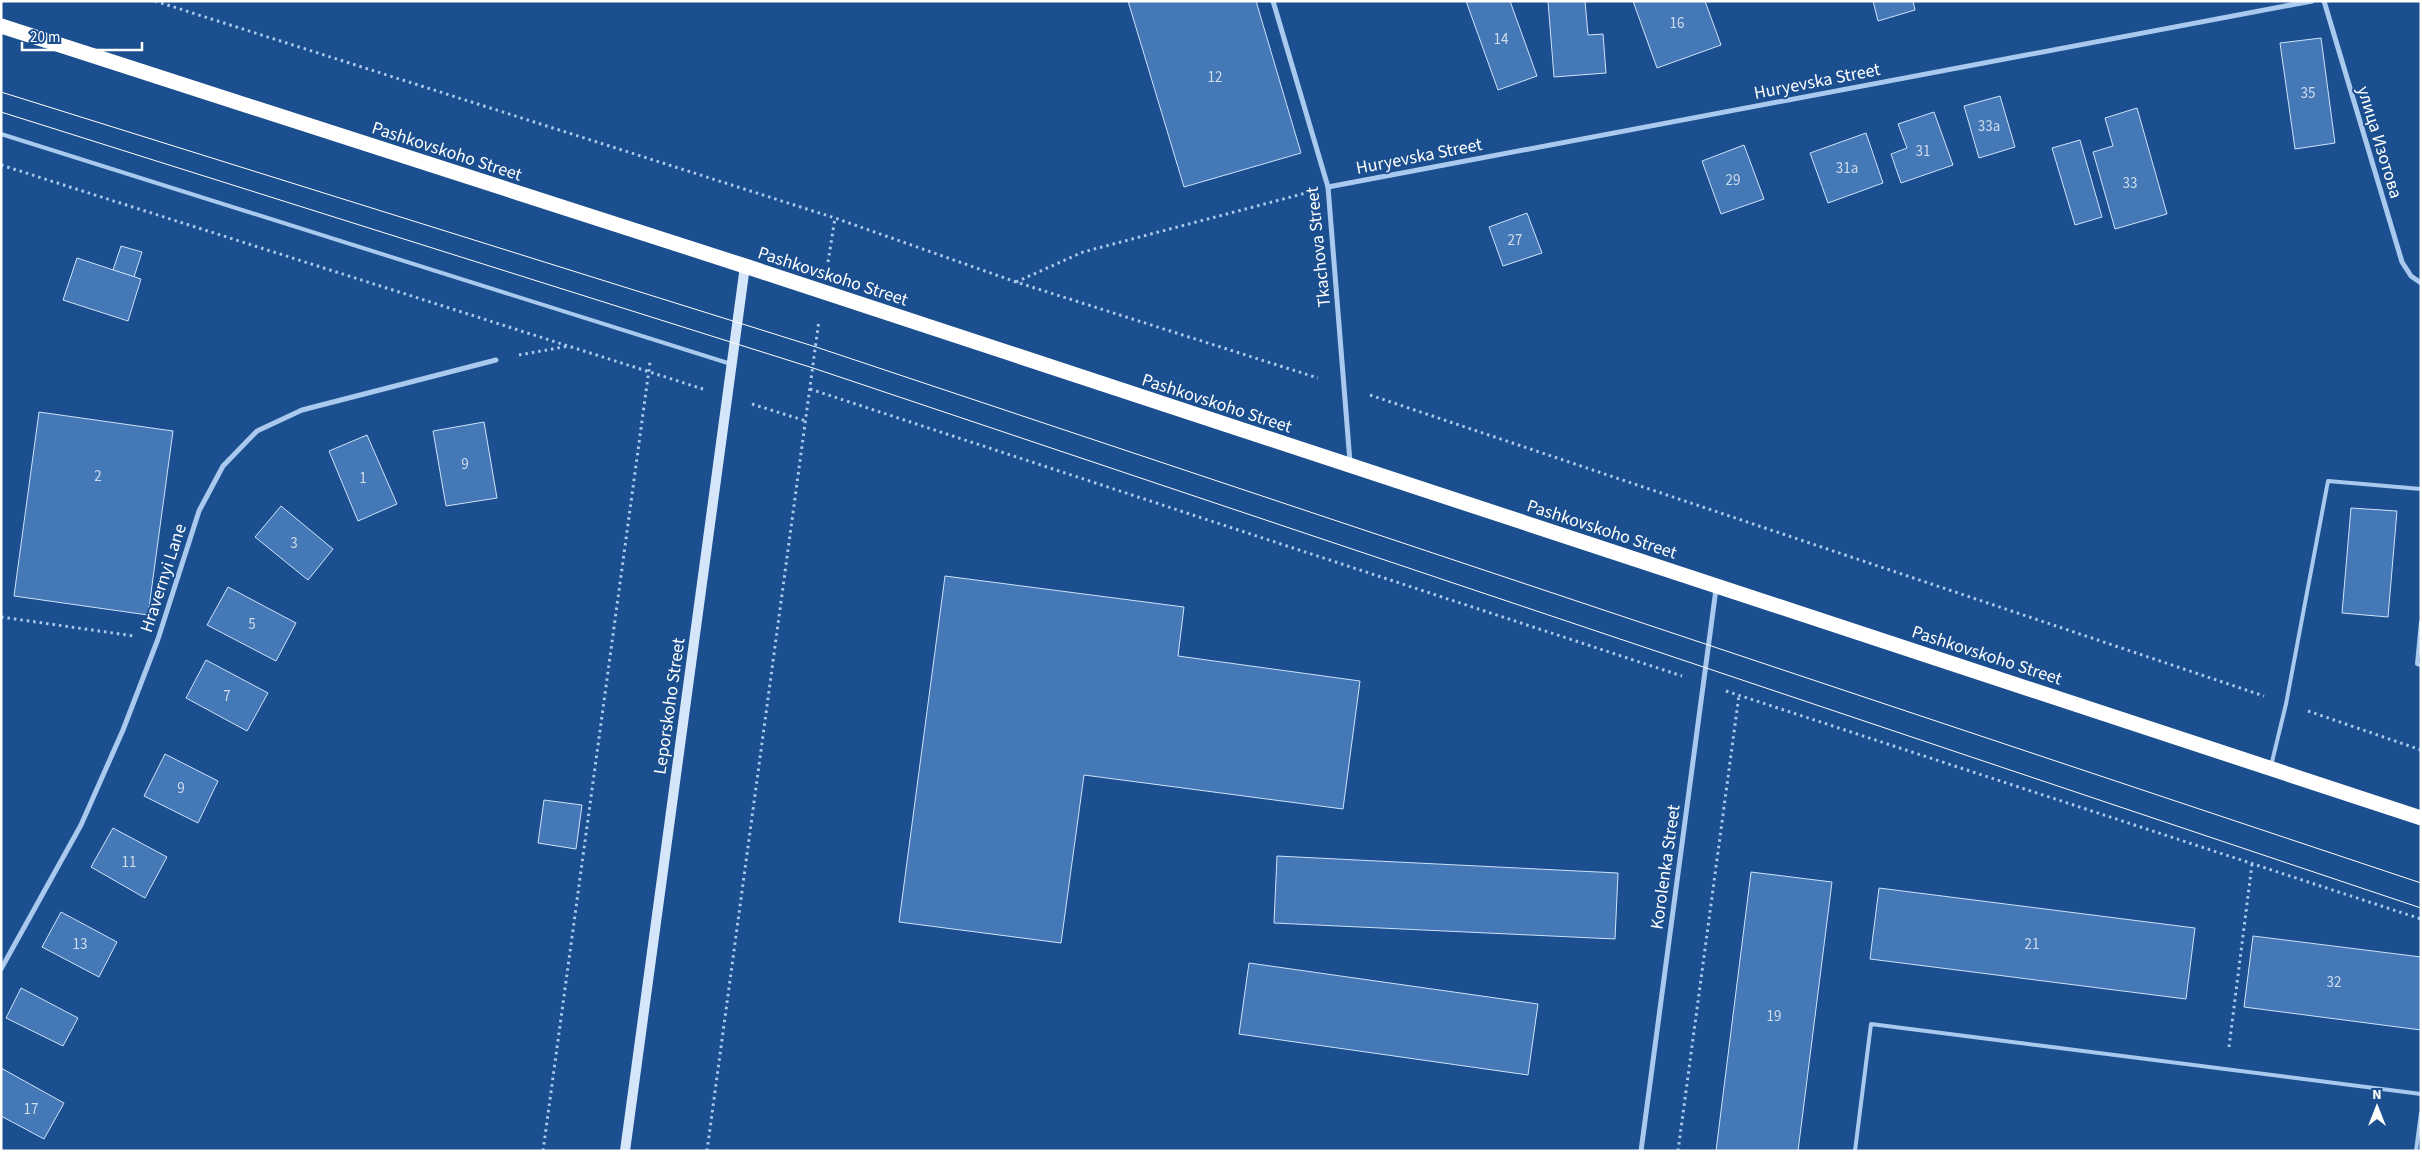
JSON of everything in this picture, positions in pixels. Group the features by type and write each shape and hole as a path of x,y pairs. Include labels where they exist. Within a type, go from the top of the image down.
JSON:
{"highway":[{"name":"Pashkovskoho Street","path":"1,26 745,266 2421,818"}],"main road":[{"name":"Leporskoho Street","path":"626,1151 745,266"}],"street":[{"name":"Tkachova Street","path":"1273,1 1328,187 1350,466"},
{"name":"Huryevska Street","path":"1328,187 2312,1"},
{"name":"улица Изотова","path":"2324,1 2402,262 2411,276 2421,283"},
{"name":"Hravernyi Lane","path":"1,969 81,825 123,730 158,639 199,511 224,466 257,431 302,410 496,360"},
{"name":"Korolenka Street","path":"1641,1151 1716,586"}],"lane":[{"path":"1,134 732,364"},
{"path":"2270,768 2286,704 2328,481 2421,489"},
{"path":"2421,622 2417,664 2421,665"},
{"path":"1855,1151 1872,1024 2421,1094"},
{"path":"2416,1151 2421,1113"}],"path":[{"path":"155,1 835,218 1016,282 1344,386 2421,750"},
{"path":"1,164 806,421"},
{"path":"1016,282 1083,252 1328,187"},
{"path":"707,1151 823,293 835,218"},
{"path":"496,360 570,346"},
{"path":"543,1151 648,371"},
{"path":"810,389 2421,919"},
{"path":"1,617 158,639"},
{"path":"1678,1151 1739,695"},
{"path":"2226,1069 2252,864"}],"building":[{"path":"1128,1 1256,1 1301,153 1184,187"},
{"path":"1466,1 1510,1 1537,76 1498,90"},
{"path":"1548,1 1585,1 1588,35 1603,34 1606,73 1554,77"},
{"path":"1633,1 1705,1 1721,45 1657,68"},
{"path":"1873,1 1913,1 1915,10 1878,21"},
{"path":"2321,38 2335,143 2295,149 2280,43"},
{"path":"2000,96 2015,147 1979,158 1964,106"},
{"path":"2137,108 2167,214 2115,229 2093,152 2113,146 2105,118"},
{"path":"1934,112 1953,165 1901,183 1891,154 1907,148 1898,124"},
{"path":"1866,133 1883,183 1828,203 1810,153"},
{"path":"2080,140 2102,217 2075,225 2052,148"},
{"path":"1744,145 1764,199 1721,214 1702,161"},
{"path":"1527,213 1542,253 1503,266 1489,227"},
{"path":"121,246 142,252 134,277 113,270"},
{"path":"77,258 141,279 128,321 63,300"},
{"path":"39,412 173,431 148,615 14,596"},
{"path":"484,422 497,498 446,506 433,431"},
{"path":"367,435 397,504 358,521 329,451"},
{"path":"281,506 333,549 308,580 255,537"},
{"path":"2351,508 2397,511 2388,617 2342,613"},
{"path":"945,576 1184,607 1178,656 1360,681 1343,809 1084,775 1061,943 899,922"},
{"path":"228,587 296,623 276,661 207,625"},
{"path":"206,660 268,693 247,731 186,698"},
{"path":"165,754 218,781 198,823 144,796"},
{"path":"544,800 582,805 576,849 538,843"},
{"path":"113,828 167,857 145,898 91,867"},
{"path":"1277,856 1618,873 1615,939 1274,923"},
{"path":"1751,872 1832,882 1798,1151 1716,1151"},
{"path":"1879,888 2195,928 2186,999 1870,959"},
{"path":"61,912 117,942 99,977 42,947"},
{"path":"2253,936 2421,957 2421,1030 2244,1007"},
{"path":"1249,963 1538,1004 1528,1075 1239,1034"},
{"path":"21,988 78,1018 63,1046 6,1018"},
{"path":"1,1068 64,1103 44,1139 1,1116"}],"tram line":[{"path":"1,92 816,347 2421,883"},
{"path":"1,112 813,368 2421,908"}]}
